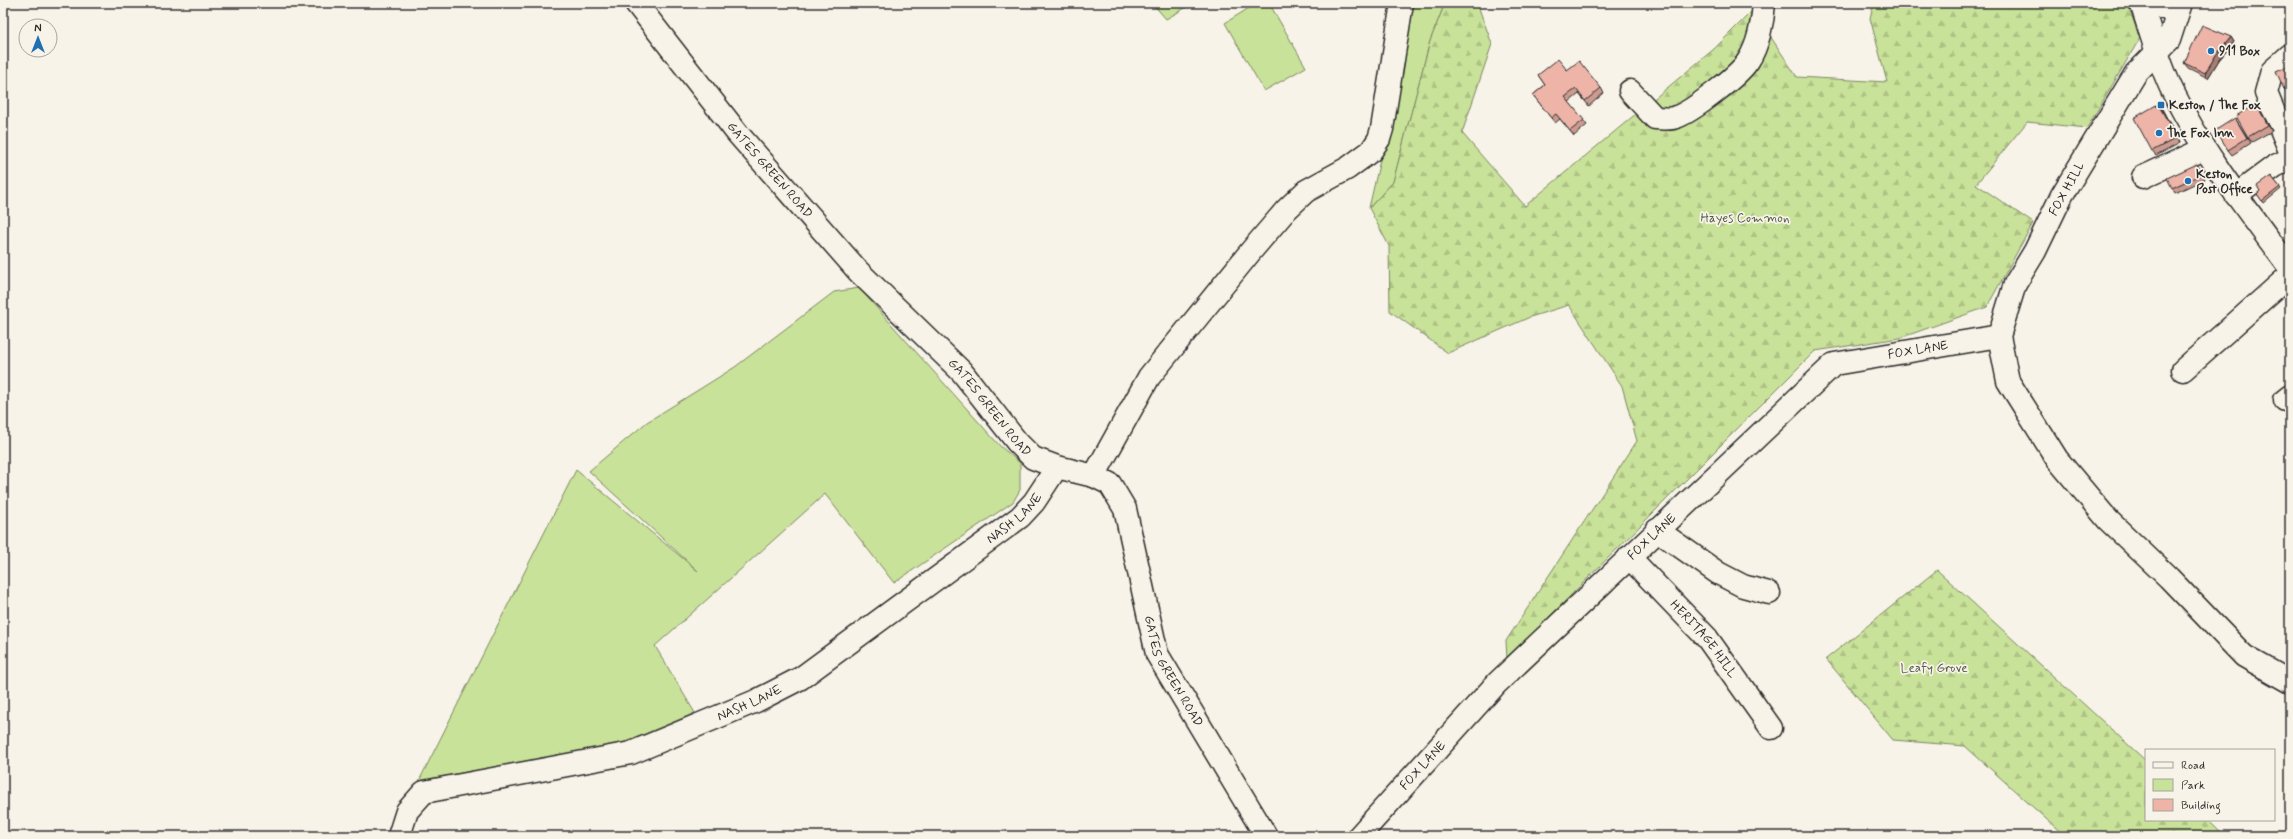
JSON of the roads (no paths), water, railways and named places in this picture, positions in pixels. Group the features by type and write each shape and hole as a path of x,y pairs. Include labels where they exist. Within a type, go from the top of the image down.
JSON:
{"street":[{"name":"GATES GREEN ROAD","path":"636,3 738,134 859,272 962,372 1017,442 1033,458 1057,467 1094,476 1110,484 1125,509 1157,654 1266,836"},
{"path":"1094,476 1149,377 1251,250 1286,210 1306,191 1348,168 1375,146 1382,129 1402,3"},
{"path":"1630,91 1654,118 1675,118 1704,99 1739,73 1749,60 1755,45 1764,3"},
{"path":"2142,3 2157,54 2172,91 2204,149 2290,268"},
{"path":"2145,3 2167,9 2172,3"},
{"name":"FOX HILL","path":"1999,336 2015,284 2035,251 2062,194 2136,73 2144,63 2157,54 2169,40 2181,3"},
{"path":"2290,55 2272,72 2266,92 2290,151"},
{"path":"2143,177 2204,149"},
{"path":"2236,194 2275,166 2290,158"},
{"path":"2183,370 2290,275"},
{"path":"1999,336 2008,380 2057,459 2108,520 2169,578 2244,656 2290,682"},
{"name":"FOX LANE","path":"1359,836 1497,683 1834,364 1999,336"},
{"name":"NASH LANE","path":"399,836 407,811 424,792 631,753 756,701 801,678 1020,517 1034,502 1057,467"},
{"path":"1657,530 1718,573 1742,586 1769,593"},
{"name":"HERITAGE HILL","path":"1629,557 1707,638 1771,728"}],"place":[{"name":"911 Box","path":"2211,51"},
{"name":"Keston / The Fox","path":"2161,105"},
{"name":"The Fox Inn","path":"2159,133"},
{"name":"Keston Post Office","path":"2188,181"}],"park label":[{"name":"Hayes Common","path":"1745,218"},
{"name":"Leafy Grove","path":"1934,668"}]}
